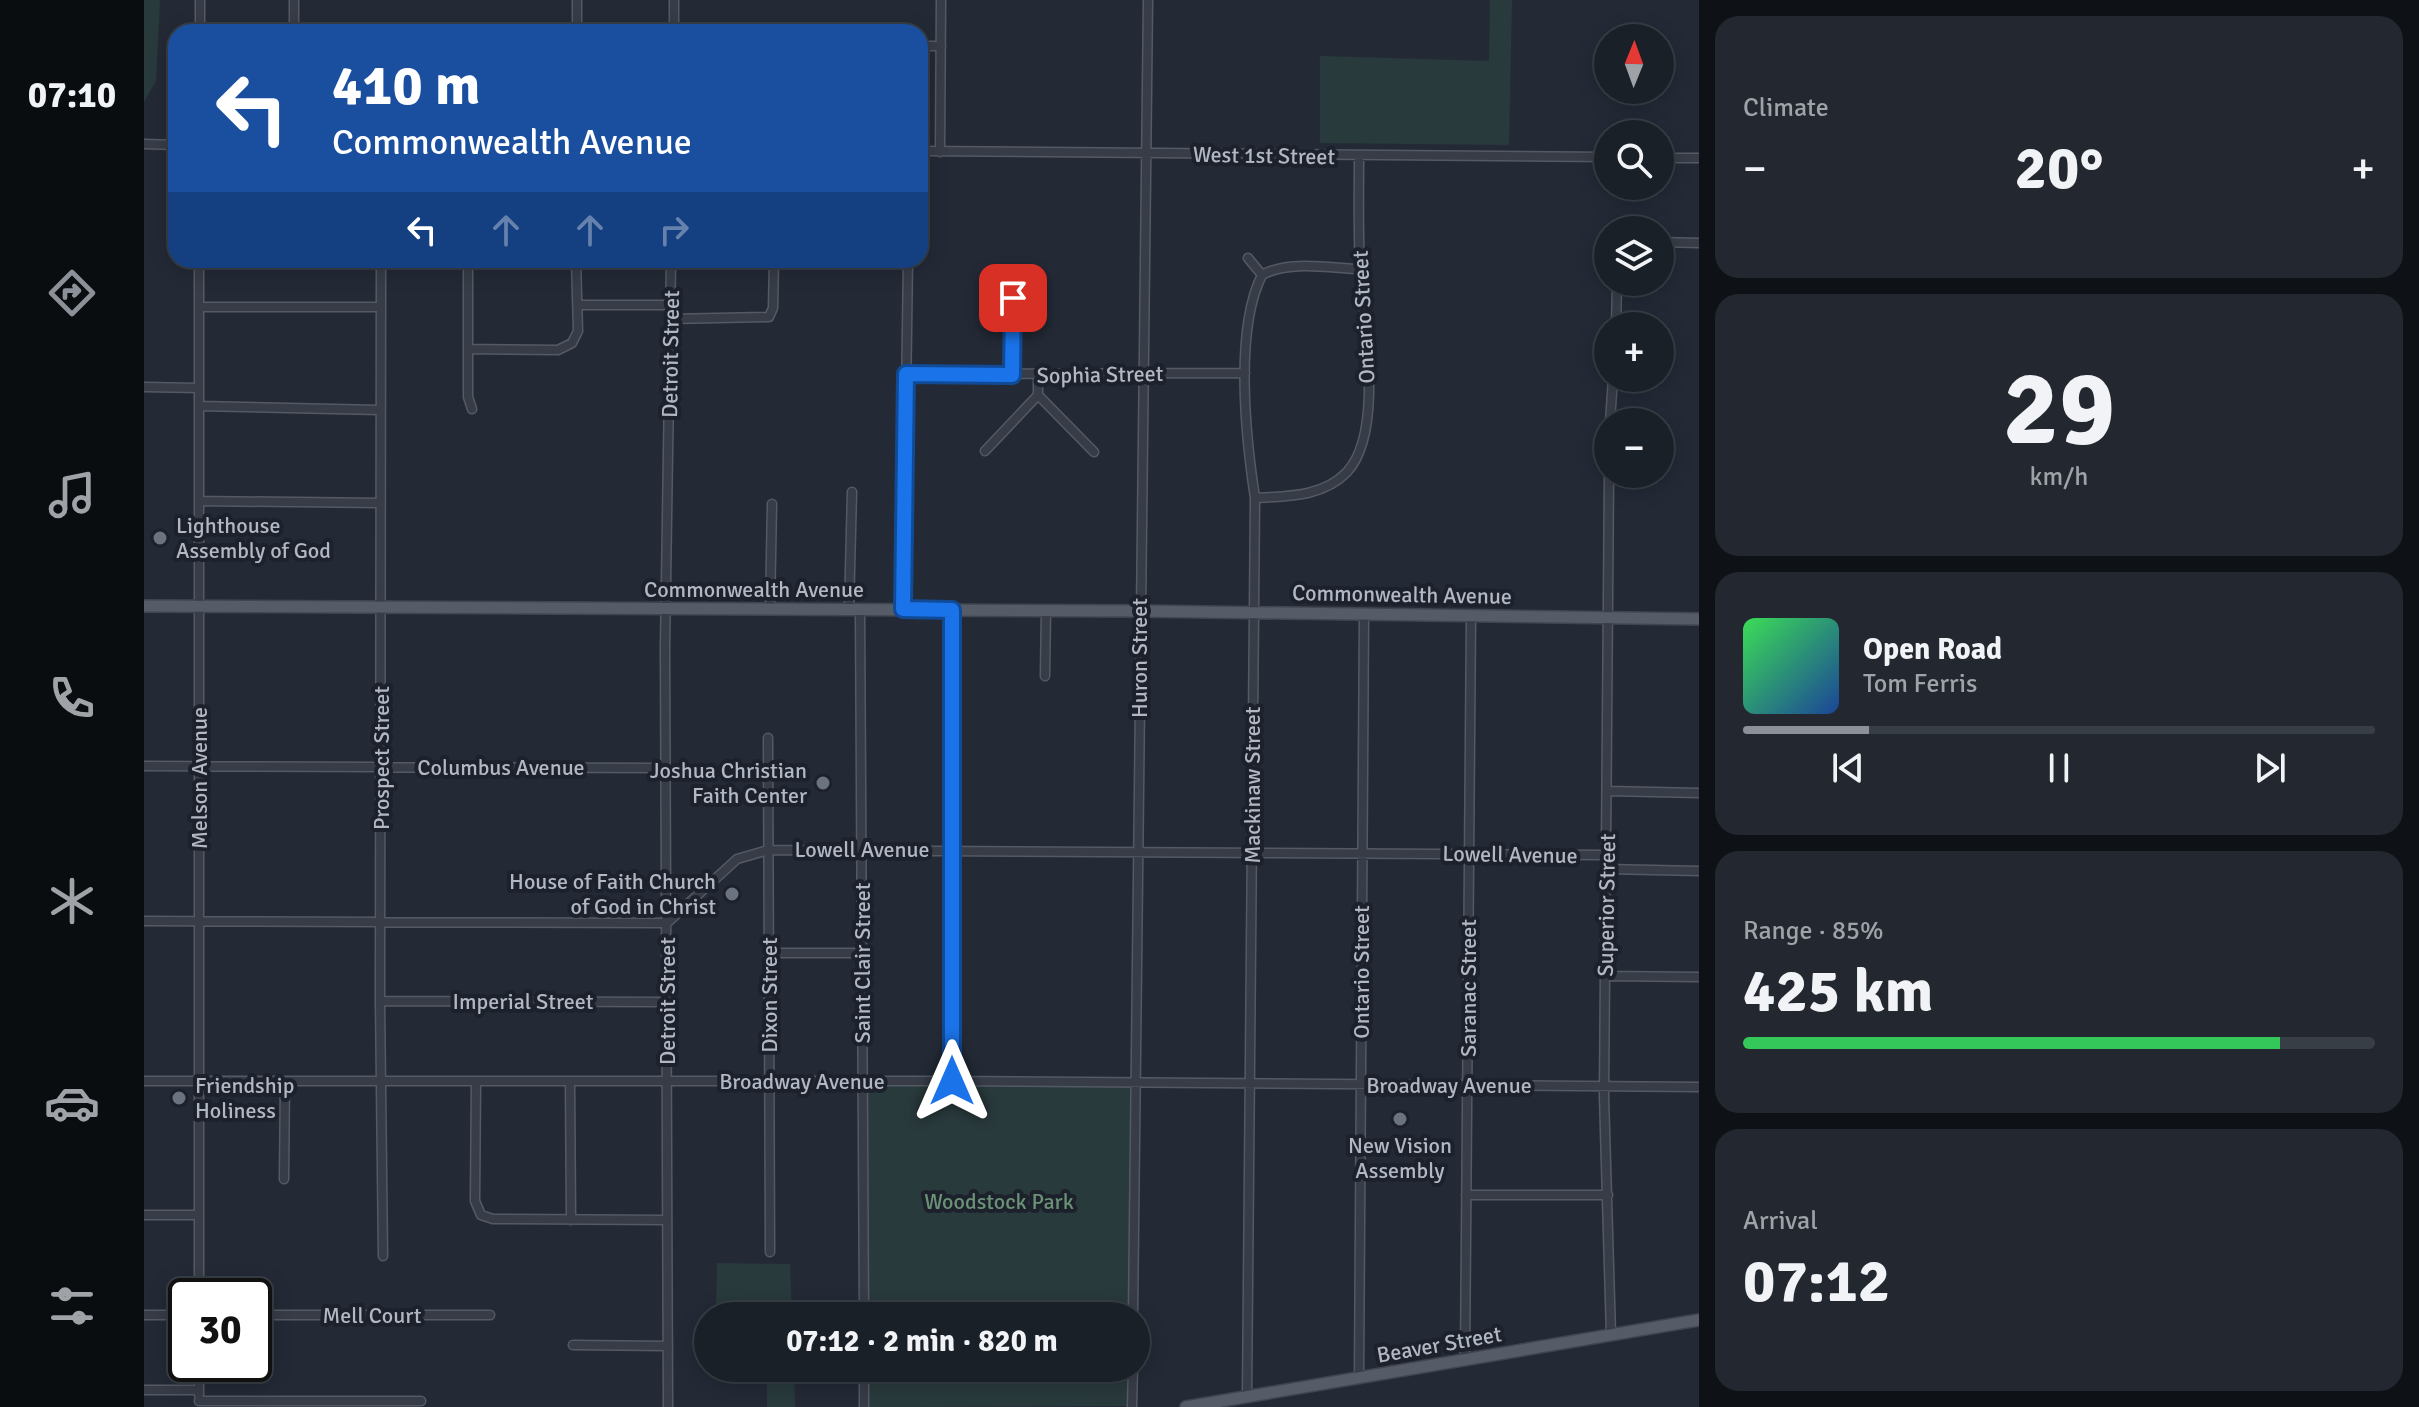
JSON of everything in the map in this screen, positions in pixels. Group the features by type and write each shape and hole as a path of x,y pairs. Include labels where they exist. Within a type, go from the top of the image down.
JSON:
{"main road":[{"name":"Commonwealth Avenue","path":"144,606 1046,610 1699,619"},
{"name":"Beaver Street","path":"1186,1407 1699,1320"}],"street":[{"path":"200,0 200,24"},
{"path":"294,0 294,24"},
{"path":"577,0 577,24"},
{"path":"674,0 674,24"},
{"path":"940,152 941,0"},
{"name":"Huron Street","path":"1133,1302 1148,0"},
{"path":"928,46 941,46"},
{"path":"144,144 168,145"},
{"name":"West 1st Street","path":"928,151 1594,157"},
{"name":"Ontario Street","path":"1255,498 1316,491 1340,478 1354,462 1364,434 1368,380 1360,269 1359,157"},
{"path":"1674,158 1699,158"},
{"path":"1674,242 1699,243"},
{"path":"1248,258 1262,275 1271,270 1295,268 1360,269"},
{"name":"Melson Avenue","path":"199,268 199,1278"},
{"name":"Prospect Street","path":"381,268 380,1001 383,1256"},
{"path":"468,268 468,397 472,409"},
{"path":"468,349 558,350 572,343 578,331 577,268"},
{"name":"Detroit Street","path":"668,1407 666,768 671,268"},
{"path":"670,319 769,317 773,308 774,268"},
{"path":"903,609 908,268"},
{"name":"Mackinaw Street","path":"1247,1397 1255,498 1249,455 1245,373 1249,330 1262,275"},
{"path":"1012,375 1013,298"},
{"path":"579,305 671,305"},
{"path":"199,307 381,307"},
{"name":"Sophia Street","path":"906,374 1245,373"},
{"path":"985,451 1038,395 1038,376"},
{"path":"144,387 199,388"},
{"path":"1038,395 1094,452"},
{"path":"199,406 380,410"},
{"name":"Superior Street","path":"1609,488 1604,1086 1611,1335"},
{"name":"Saint Clair Street","path":"852,492 861,849 864,1302"},
{"path":"199,501 380,503"},
{"path":"770,609 772,504"},
{"path":"952,610 952,1081"},
{"path":"1045,676 1046,610"},
{"name":"Ontario Street","path":"1359,1378 1364,614"},
{"name":"Saranac Street","path":"1465,1360 1471,615"},
{"name":"Dixon Street","path":"768,738 770,1252"},
{"name":"Columbus Avenue","path":"144,766 666,768"},
{"path":"1607,791 1699,793"},
{"name":"Lowell Avenue","path":"667,923 737,859 768,850 1137,849 1606,855"},
{"name":"Lowell Avenue","path":"1606,869 1699,871"},
{"path":"144,921 667,923"},
{"path":"770,953 862,953"},
{"path":"1605,976 1699,977"},
{"name":"Imperial Street","path":"380,1001 666,1002"},
{"name":"Broadway Avenue","path":"144,1081 952,1081 1699,1087"},
{"path":"284,1179 285,1081"},
{"path":"476,1081 475,1201 481,1215 493,1219 667,1220"},
{"path":"570,1081 571,1220"},
{"path":"1466,1195 1608,1195"},
{"path":"144,1215 199,1215"},
{"path":"144,1315 168,1315"},
{"name":"Mell Court","path":"272,1315 490,1315"},
{"path":"573,1345 668,1346"},
{"path":"199,1382 199,1404 421,1401"},
{"path":"864,1382 864,1407"},
{"path":"1132,1407 1133,1382"},
{"path":"144,1390 199,1390"}],"green space":[{"path":"144,0 160,0 156,81 144,102"},
{"path":"1490,0 1512,0 1509,145 1320,143 1320,56 1489,61"},
{"name":"Woodstock Park","path":"867,1086 1131,1086 1130,1302 868,1302"},
{"path":"717,1263 790,1264 791,1302 716,1302"},
{"path":"767,1382 794,1382 795,1407 767,1407"},
{"path":"868,1382 1129,1382 1128,1406 868,1407"}],"place":[{"name":"Lighthouse Assembly of God","path":"160,538"},
{"name":"Joshua Christian Faith Center","path":"823,783"},
{"name":"House of Faith Church of God in Christ","path":"732,894"},
{"name":"Friendship Holiness","path":"179,1098"},
{"name":"New Vision Assembly","path":"1400,1119"}],"route":[{"path":"952,1081 952,610 903,609 906,374 1012,375 1013,298"}]}
